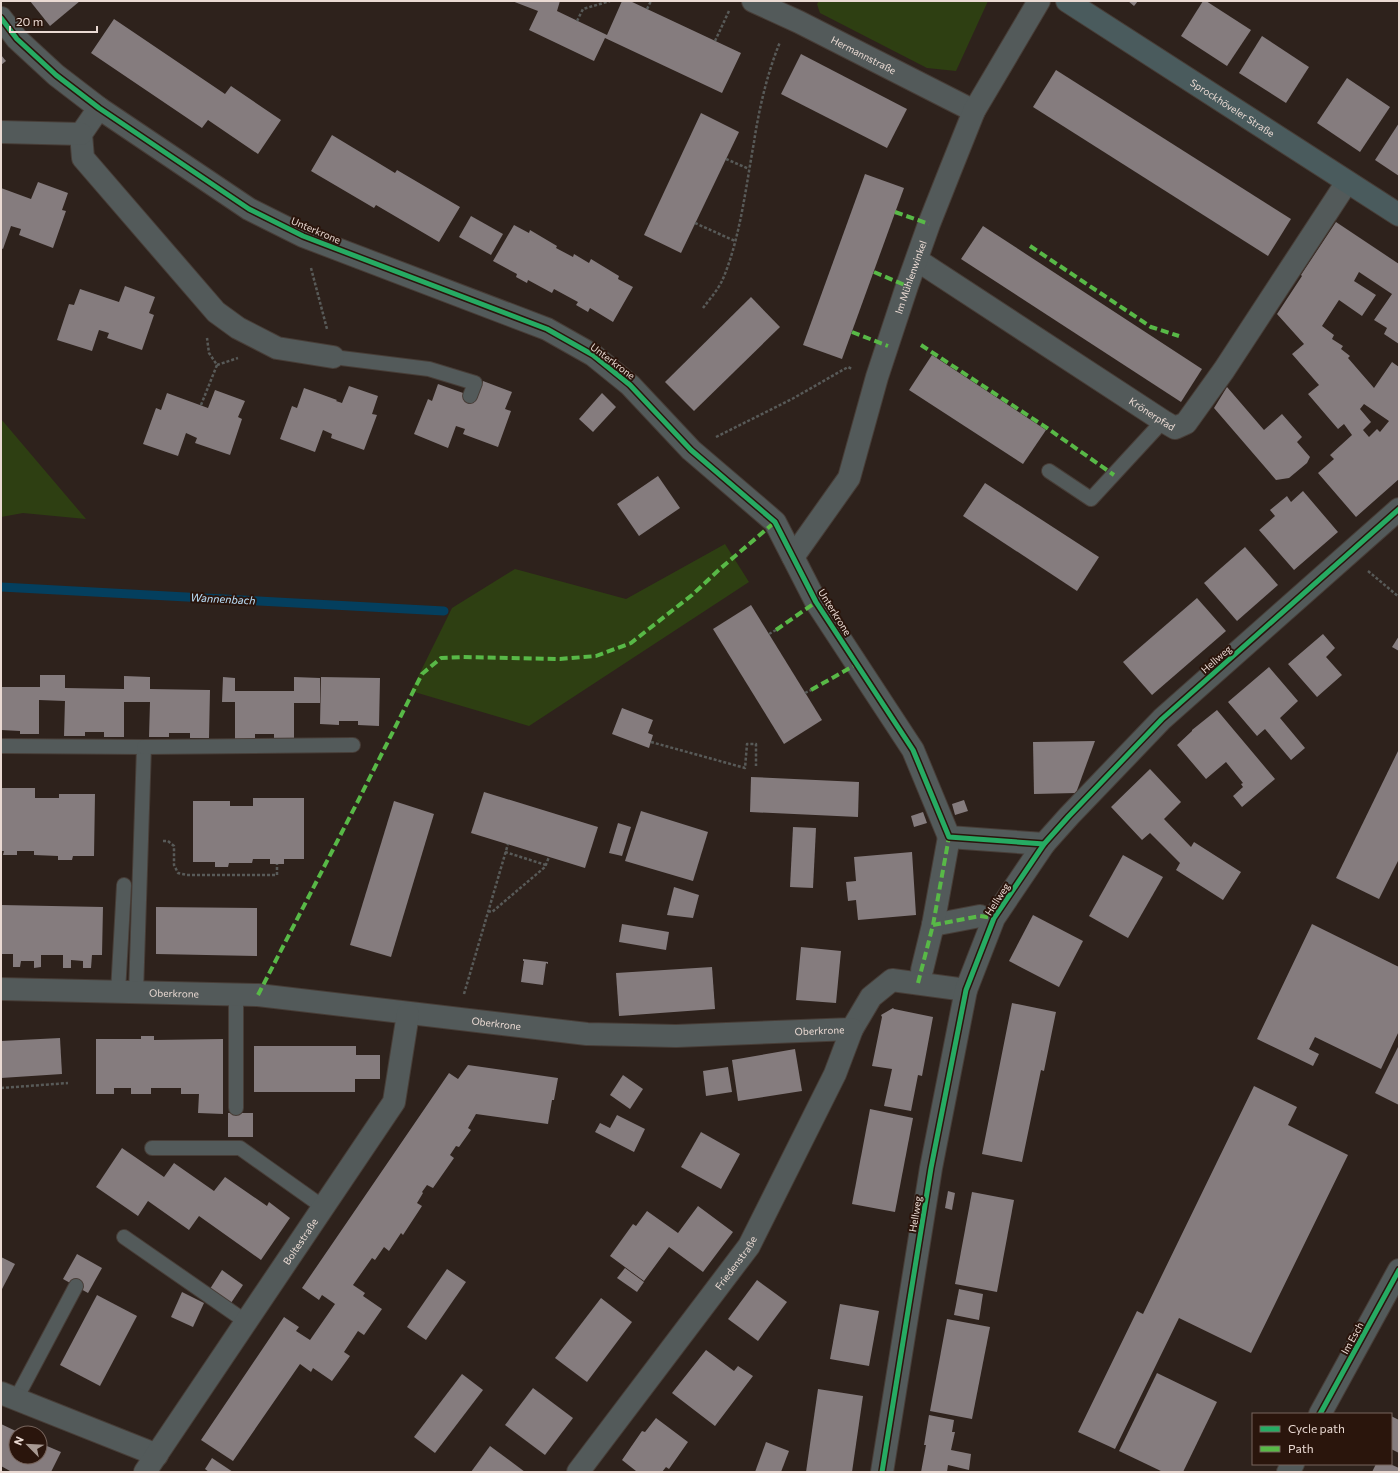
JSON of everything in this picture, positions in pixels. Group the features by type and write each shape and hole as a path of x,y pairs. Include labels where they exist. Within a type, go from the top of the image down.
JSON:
{"main road":[{"name":"Sprockhöveler Straße","path":"1067,1 1399,215"}],"street":[{"name":"Hermannstraße","path":"753,1 789,17 974,111"},
{"name":"Im Mühlenwinkel","path":"793,557 849,478 877,377 932,217 974,111 1039,1"},
{"name":"Unterkrone","path":"1,18 17,39 56,75 99,108 249,210 296,233 547,328 593,355 630,385 691,450 775,522 816,602 913,750 949,837"},
{"path":"99,108 81,134 83,158 216,312 238,328 277,348 332,357"},
{"path":"1,132 81,134"},
{"name":"Krönerpfad","path":"917,260 1163,421 1176,428 1186,423 1224,370 1347,182"},
{"name":"Hellweg","path":"882,1472 931,1168 966,990 994,918 1044,844 1162,719 1399,509"},
{"path":"922,970 933,925 949,837 1044,844"},
{"path":"933,925 980,916"},
{"name":"Oberkrone","path":"1,990 258,995 408,1014 458,1018 587,1034 676,1036 852,1029 870,997 892,980 966,990"},
{"name":"Boltestraße","path":"9,1396 151,1463 394,1102 408,1014"},
{"name":"Friedenstraße","path":"578,1472 749,1246 835,1074 852,1029"},
{"name":"Im Esch","path":"1321,1413 1399,1270"}],"lane":[{"path":"332,357 429,369 475,383 470,396"},
{"path":"1049,471 1091,500 1163,421"},
{"path":"1,746 353,746"},
{"path":"127,992 140,841 144,747"},
{"path":"124,885 127,992"},
{"path":"236,995 236,1108"},
{"path":"152,1148 240,1148 323,1206"},
{"path":"124,1236 246,1321"},
{"path":"9,1396 76,1286"}],"path":[{"path":"577,21 583,9 610,1"},
{"path":"647,9 651,1"},
{"path":"715,41 731,8"},
{"path":"703,308 721,282 736,241 766,87 777,49 789,17"},
{"path":"726,159 749,169"},
{"path":"695,223 736,241"},
{"path":"310,264 323,312"},
{"path":"201,405 217,365 209,353 206,340 208,326 216,312"},
{"path":"691,450 792,399 848,367 877,377"},
{"path":"1348,554 1399,597"},
{"path":"769,634 776,630"},
{"path":"806,693 811,690"},
{"path":"651,742 745,768 747,744 756,744 756,766"},
{"path":"140,841 168,842 174,846 174,865 178,873 187,875 277,875 277,864"},
{"path":"458,1018 508,844"},
{"path":"506,852 546,865"},
{"path":"488,911 492,912 545,867 549,857"},
{"path":"1,1088 68,1083"}],"green space":[{"path":"819,1 988,1 956,71 927,68 820,13 817,4"},
{"path":"1,419 86,519 23,513 1,517"},
{"path":"725,544 749,582 529,726 411,691 452,608 515,569 626,599"}],"building":[{"path":"30,1 80,1 50,26"},
{"path":"512,1 560,1 557,11 607,35 622,1 630,1 741,53 722,93 605,38 594,61 529,30 538,11"},
{"path":"1128,1 1138,1 1134,6"},
{"path":"1203,1 1206,1 1251,30 1227,66 1181,36"},
{"path":"114,19 225,94 231,86 281,120 258,154 208,120 202,128 91,53"},
{"path":"1262,36 1309,67 1286,103 1239,73"},
{"path":"801,54 907,109 887,148 781,94"},
{"path":"1,55 6,61 1,65"},
{"path":"1056,70 1291,219 1268,256 1033,107"},
{"path":"1347,78 1390,107 1360,152 1317,123"},
{"path":"701,113 739,132 681,253 644,235"},
{"path":"1399,123 1399,176 1375,160"},
{"path":"332,135 395,173 397,170 460,207 439,242 376,205 374,208 311,171"},
{"path":"865,174 904,188 842,359 803,345"},
{"path":"38,182 68,193 62,210 66,211 53,248 19,235 21,229 11,226 3,249 1,248 1,188 31,199"},
{"path":"471,216 503,234 491,255 459,237"},
{"path":"1336,222 1399,264 1399,344 1384,334 1387,328 1374,320 1392,294 1359,272 1354,281 1376,295 1362,316 1339,300 1322,326 1334,335 1332,339 1343,346 1341,349 1350,356 1348,358 1374,388 1392,362 1399,367 1399,479 1356,517 1318,473 1334,459 1330,455 1352,435 1344,424 1338,429 1308,394 1319,385 1292,354 1304,344 1277,314 1302,276 1301,275","holes":["1364,404 1389,421 1380,432 1377,429 1369,437 1363,430 1371,422 1360,409"]},
{"path":"514,225 529,233 530,230 557,246 556,248 573,257 574,254 589,263 591,259 619,276 618,279 633,287 613,322 590,308 588,312 576,305 578,302 554,289 552,293 528,280 527,283 516,277 517,274 493,261"},
{"path":"983,226 1202,369 1181,402 961,259"},
{"path":"125,286 155,297 149,313 154,315 142,350 107,338 109,333 99,330 92,351 57,340 69,304 74,305 80,289 119,302"},
{"path":"751,297 780,327 694,411 665,382"},
{"path":"932,355 1046,430 1023,464 909,390"},
{"path":"483,381 512,392 505,409 511,411 498,447 463,434 465,429 456,426 448,448 414,434 428,399 432,401 438,384 477,398"},
{"path":"349,386 378,396 372,414 377,415 364,450 331,438 332,434 323,430 315,452 280,439 292,406 297,408 304,388 342,403"},
{"path":"1227,387 1264,430 1282,414 1302,437 1297,442 1310,457 1307,463 1289,478 1276,480 1214,408"},
{"path":"215,390 245,401 238,417 242,419 230,455 195,443 197,438 186,433 178,456 143,444 156,408 161,410 167,393 208,408"},
{"path":"602,393 616,407 593,432 579,419"},
{"path":"658,476 680,508 639,536 617,504"},
{"path":"985,483 1099,557 1077,591 963,516"},
{"path":"1303,491 1338,532 1294,570 1259,530 1275,516 1270,510 1287,496 1291,502"},
{"path":"1245,547 1278,585 1237,621 1204,583"},
{"path":"1197,598 1226,631 1152,695 1123,662"},
{"path":"751,605 822,720 784,744 713,629"},
{"path":"1323,634 1335,648 1326,657 1342,675 1317,697 1288,664"},
{"path":"1399,636 1399,651 1392,647"},
{"path":"1269,667 1298,701 1280,718 1305,748 1291,760 1265,729 1257,736 1228,702"},
{"path":"40,675 65,675 65,688 124,689 124,676 150,677 150,689 210,690 209,738 190,738 190,733 169,733 169,737 149,737 150,702 124,702 124,737 104,737 104,732 85,732 85,736 64,736 65,701 39,700 39,734 20,734 20,731 1,730 1,687 40,687"},
{"path":"223,677 235,678 235,691 294,691 294,677 320,678 320,703 294,703 294,739 274,739 274,734 255,734 255,739 235,739 235,702 222,702"},
{"path":"321,677 380,678 379,726 358,725 358,721 339,721 339,725 320,724"},
{"path":"622,708 653,720 648,733 653,735 649,748 612,734"},
{"path":"1217,710 1275,779 1242,807 1233,796 1243,787 1241,784 1243,783 1226,762 1206,779 1177,745 1192,730"},
{"path":"1095,741 1076,793 1034,794 1033,742"},
{"path":"1399,749 1399,859 1379,899 1336,878"},
{"path":"1150,769 1181,802 1164,819 1191,847 1194,842 1241,872 1223,900 1176,870 1180,863 1150,833 1142,840 1111,807"},
{"path":"751,777 859,782 858,817 750,812"},
{"path":"1,788 35,788 35,798 59,798 59,794 95,794 94,856 73,856 72,860 58,860 58,856 34,855 34,851 17,851 17,855 3,855 4,851 1,851"},
{"path":"484,792 598,827 585,868 471,833"},
{"path":"253,798 304,798 304,859 284,859 284,864 270,864 270,859 253,859 252,863 229,863 228,867 215,867 215,862 193,862 193,801 230,801 230,806 253,806"},
{"path":"964,800 968,811 955,815 952,804"},
{"path":"394,801 434,814 391,957 350,945"},
{"path":"641,811 708,832 693,881 625,861"},
{"path":"923,812 927,823 914,827 911,816"},
{"path":"618,823 631,827 622,856 609,853"},
{"path":"793,827 816,828 813,888 790,887"},
{"path":"912,852 916,915 858,920 856,900 848,901 846,882 856,881 854,857"},
{"path":"1123,855 1163,877 1128,938 1089,916"},
{"path":"674,887 699,895 693,918 667,915"},
{"path":"1,905 103,907 102,955 92,955 91,968 83,968 83,961 71,960 71,968 63,968 63,955 41,955 41,967 34,968 34,961 21,961 20,967 13,967 13,954 1,954"},
{"path":"156,907 257,908 257,956 156,954"},
{"path":"1033,915 1083,941 1059,987 1009,961"},
{"path":"622,924 669,932 666,950 619,942"},
{"path":"1312,924 1399,967 1399,1031 1381,1069 1315,1037 1309,1049 1319,1054 1313,1066 1257,1039"},
{"path":"801,947 841,951 836,1003 796,1000"},
{"path":"523,959 548,962 548,964 546,963 543,985 521,982"},
{"path":"712,967 715,1009 619,1016 616,973"},
{"path":"1012,1003 1056,1012 1044,1071 1041,1070 1022,1162 982,1154"},
{"path":"893,1008 933,1017 922,1076 918,1075 911,1111 884,1106 892,1069 872,1066 882,1017 881,1015"},
{"path":"141,1036 154,1036 154,1040 223,1039 223,1114 198,1113 199,1094 181,1094 181,1088 151,1088 151,1094 131,1094 131,1088 114,1088 114,1094 96,1094 96,1039 141,1039"},
{"path":"60,1038 62,1074 1,1078 1,1041"},
{"path":"1399,1045 1399,1105 1375,1093"},
{"path":"254,1046 356,1046 356,1055 380,1055 380,1079 355,1079 355,1092 254,1092"},
{"path":"795,1049 802,1091 738,1101 732,1060"},
{"path":"468,1065 558,1078 548,1124 476,1114 468,1128 471,1130 459,1147 456,1146 450,1155 454,1158 433,1188 427,1185 422,1192 423,1193 417,1203 422,1206 403,1235 401,1233 389,1251 384,1247 375,1260 372,1258 353,1285 365,1293 363,1296 382,1309 364,1335 358,1331 344,1352 350,1356 332,1381 313,1368 311,1372 300,1364 233,1461 201,1440 284,1317 299,1327 296,1331 310,1340 335,1304 322,1295 319,1300 302,1288 449,1073 458,1079"},
{"path":"728,1067 732,1092 706,1096 703,1071"},
{"path":"623,1075 643,1089 630,1109 610,1095"},
{"path":"1254,1086 1297,1107 1288,1125 1348,1155 1251,1353 1179,1318 1115,1449 1078,1432 1137,1311 1143,1314"},
{"path":"870,1109 913,1118 895,1212 852,1204"},
{"path":"228,1113 253,1113 253,1137 228,1137"},
{"path":"617,1115 645,1129 634,1152 595,1132 600,1123 610,1128"},
{"path":"701,1132 740,1154 721,1189 681,1167"},
{"path":"122,1148 164,1177 174,1163 214,1191 225,1177 267,1206 269,1202 290,1218 261,1260 199,1216 189,1230 148,1201 138,1216 96,1187"},
{"path":"948,1191 955,1193 952,1210 945,1208"},
{"path":"972,1192 1014,1200 997,1292 955,1284"},
{"path":"698,1206 733,1232 703,1272 669,1247 644,1281 610,1256 633,1224 636,1226 647,1211 678,1233"},
{"path":"77,1254 102,1268 88,1293 63,1279"},
{"path":"1,1257 15,1264 1,1291"},
{"path":"625,1268 644,1282 637,1292 617,1278"},
{"path":"447,1269 466,1282 426,1340 407,1327"},
{"path":"222,1270 243,1285 229,1306 208,1292"},
{"path":"757,1280 787,1302 758,1341 728,1319"},
{"path":"959,1289 983,1294 979,1320 954,1315"},
{"path":"182,1292 204,1303 193,1327 171,1317"},
{"path":"97,1295 137,1316 100,1386 60,1365"},
{"path":"601,1298 632,1322 587,1382 555,1358"},
{"path":"840,1304 879,1311 869,1366 830,1359"},
{"path":"947,1319 990,1327 972,1419 930,1411"},
{"path":"706,1350 734,1371 738,1366 753,1376 715,1426 672,1393"},
{"path":"1157,1373 1217,1402 1183,1472 1163,1472 1119,1451"},
{"path":"462,1374 483,1390 435,1453 414,1437"},
{"path":"533,1388 573,1418 545,1455 505,1425"},
{"path":"818,1389 863,1396 852,1472 806,1472"},
{"path":"929,1415 954,1420 952,1432 955,1432 951,1450 971,1454 969,1470 948,1465 947,1472 921,1472"},
{"path":"1392,1416 1399,1420 1399,1453 1392,1450"},
{"path":"656,1418 688,1442 669,1469 666,1467 662,1472 635,1472 636,1471 622,1460 642,1431 645,1432"},
{"path":"1,1424 8,1427 8,1465 48,1465 48,1446 61,1452 51,1472 9,1472 10,1471 1,1466"},
{"path":"766,1442 789,1451 781,1472 755,1472"},
{"path":"490,1446 525,1472 471,1472"},
{"path":"212,1458 233,1472 209,1472 205,1469"},
{"path":"1376,1465 1392,1465 1399,1468 1399,1472 1372,1472"}],"waterway":[{"name":"Wannenbach","path":"1,587 444,611"}],"marked path":[{"path":"895,212 929,224"},
{"path":"1030,246 1151,327 1179,336"},
{"path":"874,272 907,286"},
{"path":"852,332 888,346"},
{"path":"921,345 1047,428 1114,475"},
{"path":"258,995 422,674 441,658 560,659 596,656 631,643 692,595 775,522"},
{"path":"776,630 816,602"},
{"path":"811,690 857,664"},
{"path":"918,983 933,925 949,837"},
{"path":"933,925 980,916 994,918"}],"cycle path":[{"path":"1,18 17,39 56,75 99,108 249,209 303,236 547,329 593,355 630,385 691,450 775,522 816,602 913,750 949,837 1044,844"},
{"path":"882,1472 931,1168 966,990 994,918 1044,844 1162,719 1399,509"},
{"path":"1321,1413 1399,1270"}]}
